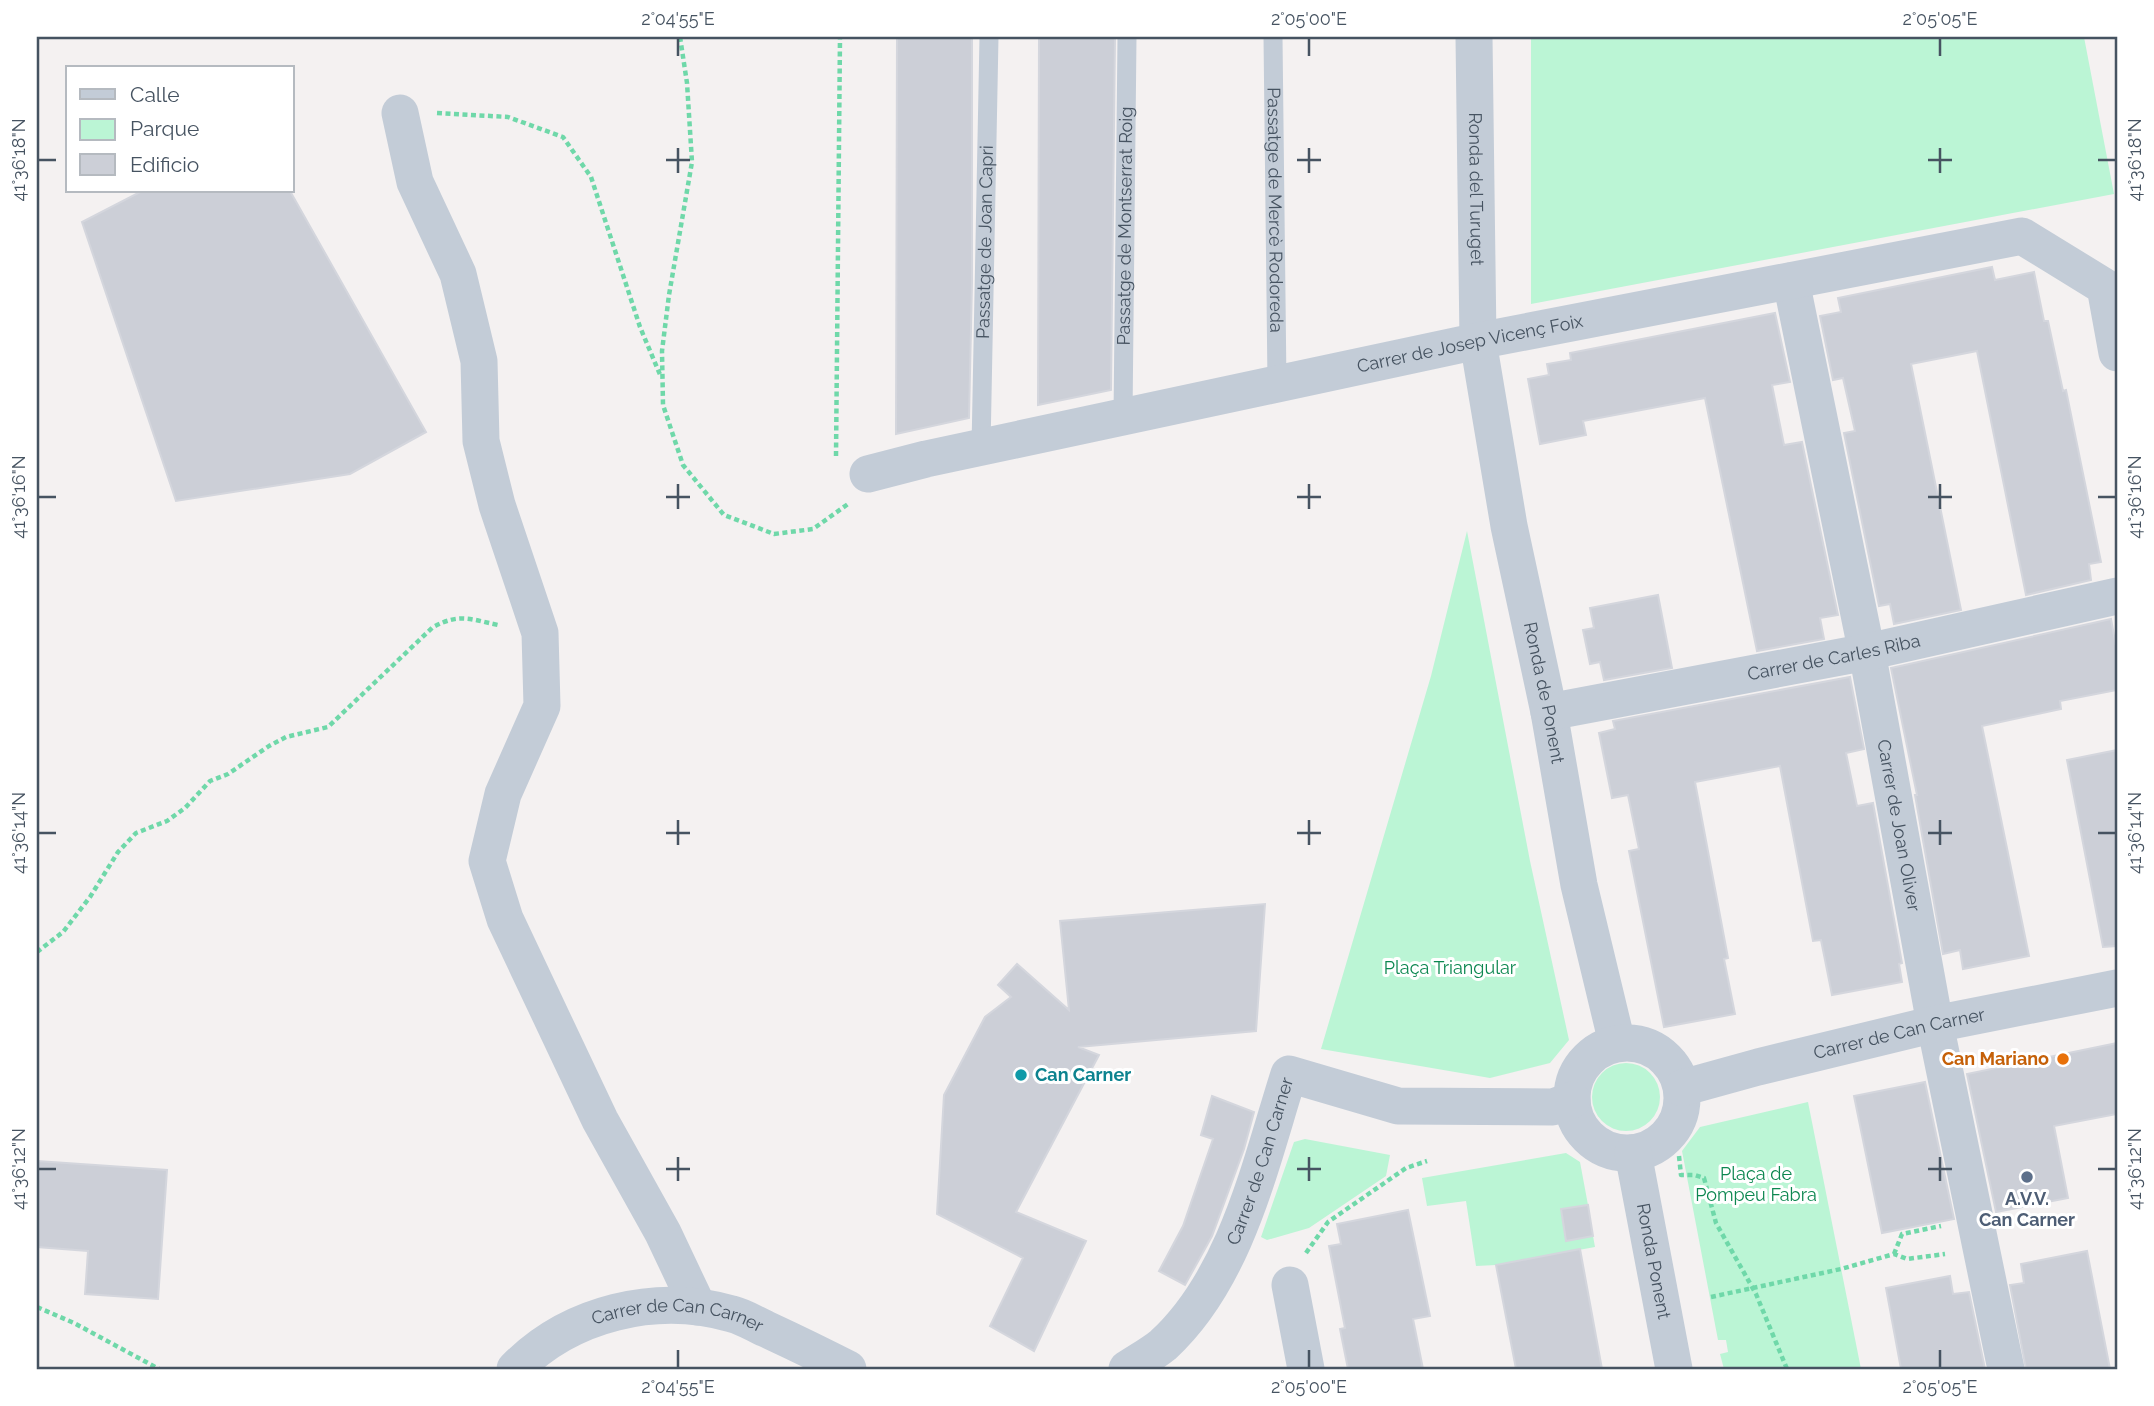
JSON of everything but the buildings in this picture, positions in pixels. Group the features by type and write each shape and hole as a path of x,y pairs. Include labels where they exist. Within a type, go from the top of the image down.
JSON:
{"street":[{"name":"Ronda del Turuget","path":"1474,37 1478,341"},
{"path":"400,113 415,182 458,274 479,361 481,441 497,505 540,633 542,706 503,794 487,861 505,919 588,1095 663,1233 698,1307"},
{"name":"Carrer de Josep Vicenç Foix","path":"854,485 981,448 1478,341 2022,236 2105,287 2117,353"},
{"name":"Carrer de Joan Oliver","path":"1791,281 1867,652 1935,1024 2006,1369"},
{"name":"Ronda de Ponent","path":"1478,341 1509,526 1549,712 1579,885 1617,1043"},
{"name":"Carrer de Carles Riba","path":"1549,712 1867,652 2117,596"},
{"name":"Carrer de Can Carner","path":"1682,1088 1935,1024 2117,988"},
{"path":"1617,1043 1634,1043 1651,1048 1665,1058 1676,1072 1682,1088 1683,1101 1675,1126 1658,1144 1633,1153 1615,1152 1599,1145 1584,1133 1575,1118 1572,1100 1574,1084 1580,1070 1589,1058 1617,1043"},
{"name":"Carrer de Can Carner","path":"1127,1369 1162,1346 1192,1314 1216,1277 1244,1211 1289,1074 1398,1105 1553,1107 1572,1100"},
{"name":"Ronda Ponent","path":"1633,1153 1674,1369"},
{"path":"1290,1285 1306,1369"},
{"name":"Carrer de Can Carner","path":"515,1369 540,1346 589,1320 636,1308 698,1307 733,1314 848,1369"}],"lane":[{"name":"Passatge de Joan Capri","path":"981,448 989,37"},
{"name":"Passatge de Montserrat Roig","path":"1123,417 1127,37"},
{"name":"Passatge de Mercè Rodoreda","path":"1273,37 1277,384"}],"path":[{"path":"680,37 687,83 692,162 662,351 663,405 683,465 724,515 774,534 813,530 848,504 854,485"},
{"path":"836,457 840,37"},
{"path":"400,113 508,117 563,137 591,177 640,327 663,381"},
{"path":"37,952 64,932 118,852 136,833 167,821 185,808 210,781 228,774 269,746 286,737 328,727 433,627 450,618 468,618 540,633"},
{"path":"1679,1156 1681,1175 1704,1178 1716,1223 1753,1289 1787,1369"},
{"path":"1290,1285 1311,1244 1328,1222 1406,1168 1427,1161"},
{"path":"1894,1254 1902,1234 1948,1224"},
{"path":"1711,1297 1894,1254 1907,1259 1933,1257 1954,1251"},
{"path":"37,1307 74,1323 159,1369"}],"green space":[{"path":"1531,37 2084,37 2114,194 1531,304"},
{"name":"Plaça Triangular","path":"1467,531 1530,861 1569,1040 1550,1063 1490,1078 1321,1049 1431,676"},
{"path":"1633,1063 1654,1078 1660,1090 1658,1110 1650,1121 1633,1131 1619,1131 1602,1121 1594,1110 1592,1090 1602,1073 1613,1065"},
{"name":"Plaça de Pompeu Fabra","path":"1808,1102 1861,1369 1724,1369 1720,1354 1728,1352 1726,1340 1718,1340 1682,1151 1700,1127"},
{"path":"1305,1139 1390,1155 1386,1176 1309,1228 1267,1240 1261,1237 1294,1142"},
{"path":"1566,1153 1580,1162 1588,1205 1561,1209 1567,1240 1593,1236 1595,1247 1496,1265 1476,1266 1466,1201 1427,1206 1422,1178"}],"place":[{"name":"Can Mariano","path":"2063,1059"},
{"name":"Can Carner","path":"1021,1075"},
{"name":"A.V.V. Can Carner","path":"2027,1177"}]}
